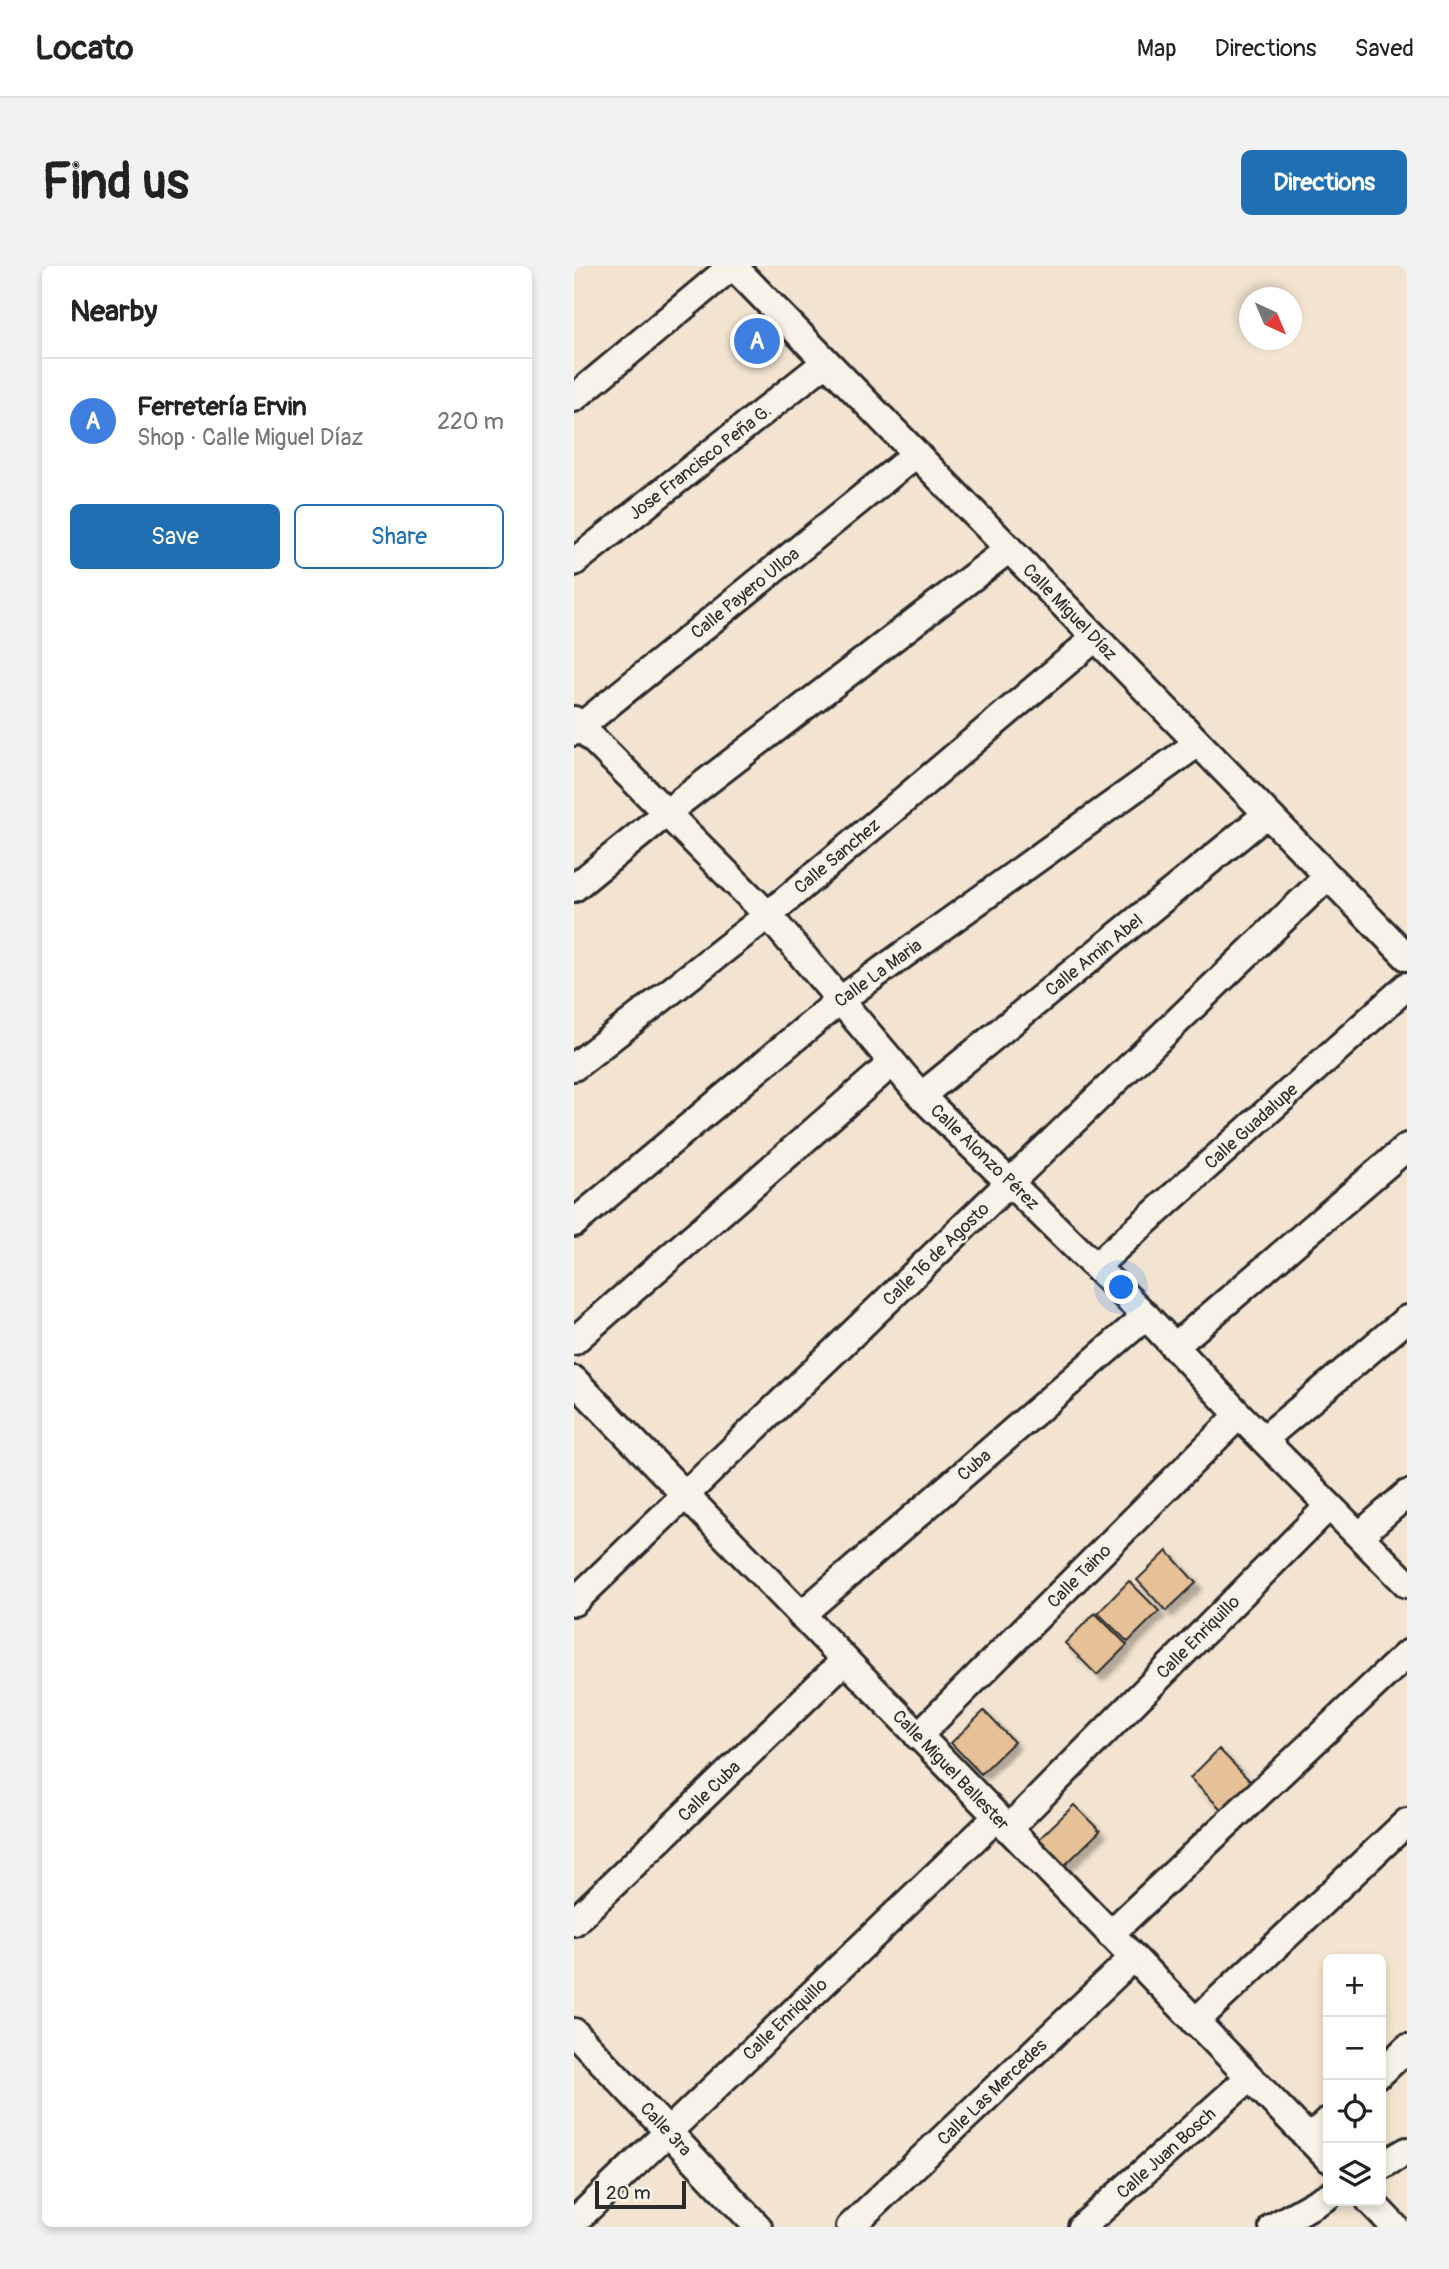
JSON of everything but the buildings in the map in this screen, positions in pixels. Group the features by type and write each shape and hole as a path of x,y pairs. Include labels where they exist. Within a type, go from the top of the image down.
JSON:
{"street":[{"name":"Calle Miguel Díaz","path":"733,266 1407,957"},
{"path":"574,398 733,266"},
{"name":"Jose Francisco Peña G.","path":"574,562 826,362"},
{"name":"Calle Payero Ulloa","path":"576,727 916,454"},
{"path":"574,888 666,813 1009,549"},
{"name":"Calle Sanchez","path":"574,1067 768,915 1095,638"},
{"name":"Calle Alonzo Pérez","path":"576,727 768,915 921,1096 1146,1316 1239,1415 1407,1584"},
{"name":"Calle La Maria","path":"574,1223 839,1001 1198,743"},
{"name":"Calle Amin Abel","path":"921,1096 1267,814"},
{"name":"Calle 16 de Agosto","path":"574,1602 1328,876"},
{"name":"Calle Guadalupe","path":"1096,1266 1407,986"},
{"path":"574,1341 892,1063"},
{"path":"1174,1347 1407,1147"},
{"name":"Cuba","path":"801,1615 1146,1316"},
{"path":"1264,1439 1407,1319"},
{"name":"Calle Miguel Ballester","path":"574,1380 1323,2153"},
{"name":"Calle Taino","path":"918,1736 1239,1415"},
{"path":"1360,1535 1407,1494"},
{"name":"Calle Enriquillo","path":"574,2222 1002,1823 1329,1506"},
{"path":"1110,1934 1407,1654"},
{"name":"Calle Cuba","path":"574,1922 845,1660"},
{"path":"1195,2022 1407,1822"},
{"name":"Calle Las Mercedes","path":"850,2227 1133,1958"},
{"name":"Calle 3ra","path":"574,2032 758,2227"},
{"path":"1386,2068 1407,2048"},
{"name":"Calle Juan Bosch","path":"1082,2227 1249,2078"},
{"path":"1309,2139 1323,2126"},
{"path":"1386,2163 1407,2151"},
{"path":"1273,2227 1323,2199"},
{"path":"1375,2206 1395,2227"}],"place":[{"name":"Ferretería Ervin","path":"757,341"}]}
